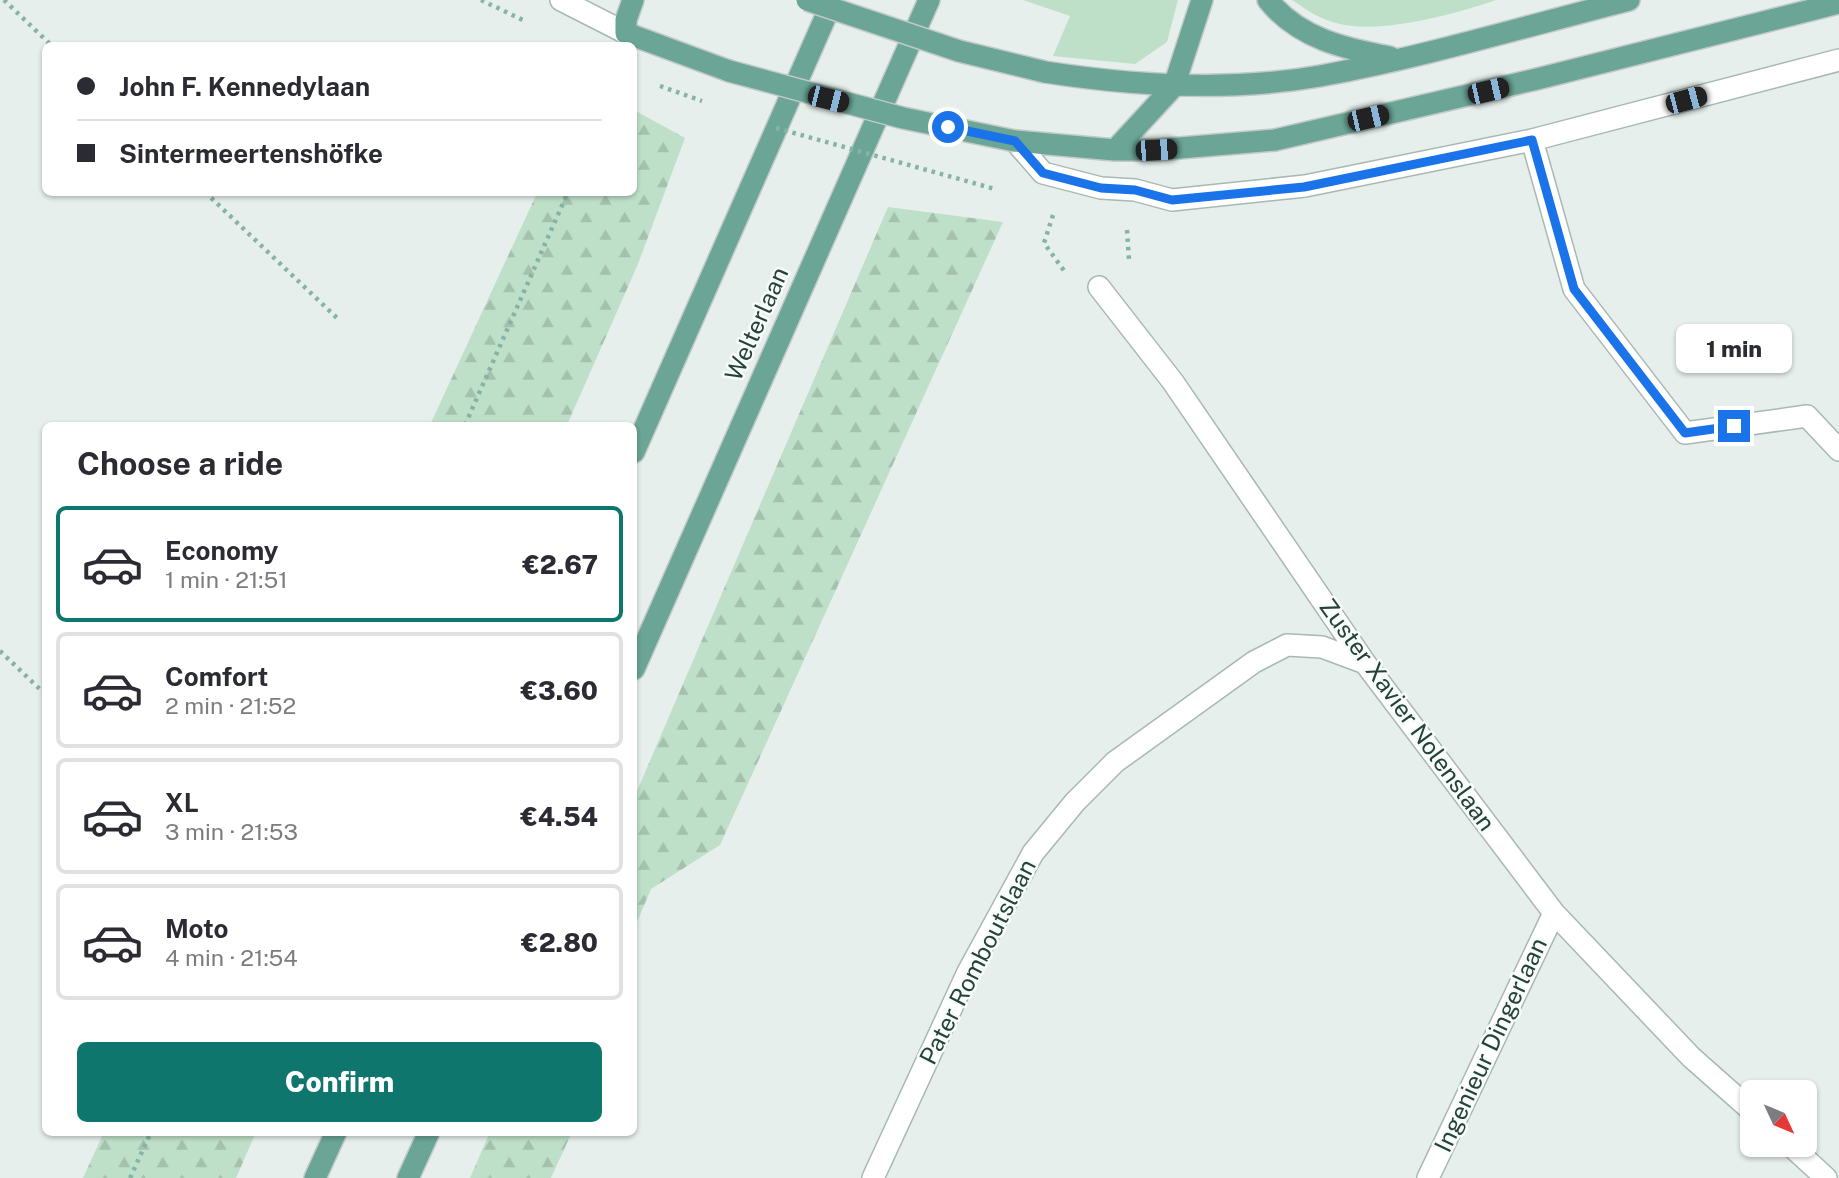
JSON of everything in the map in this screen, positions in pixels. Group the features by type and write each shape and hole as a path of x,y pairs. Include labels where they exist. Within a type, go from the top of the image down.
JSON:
{"main road":[{"path":"634,0 626,20 626,33 675,53 803,93 1015,141 1115,150 1236,145 1275,140 1537,79 1839,3"},
{"path":"807,0 959,51 1045,72 1174,86 1318,76 1399,59 1629,0"},
{"path":"637,445 833,0"},
{"name":"Welterlaan","path":"637,662 929,0"},
{"path":"1115,150 1174,86 1202,0"},
{"path":"1268,0 1288,21 1323,40 1399,59"},
{"path":"316,1178 333,1136"},
{"path":"408,1178 427,1136"}],"street":[{"path":"561,0 626,33"},
{"path":"1015,141 1043,173 1101,188 1135,190 1172,200 1304,187 1532,140 1839,60"},
{"path":"1532,140 1574,289 1685,433 1807,416 1839,450"},
{"name":"Zuster Xavier Nolenslaan","path":"1099,287 1173,382 1365,663 1554,913 1691,1057 1740,1100"},
{"name":"Pater Romboutslaan","path":"873,1178 968,972 1033,853 1075,802 1115,762 1254,662 1287,645 1322,647 1365,663"},
{"name":"Ingenieur Dingerlaan","path":"1429,1178 1554,913"},
{"path":"1803,1157 1826,1178"}],"path":[{"path":"4,0 48,42"},
{"path":"209,196 337,318"},
{"path":"466,422 566,196"},
{"path":"1055,207 1044,243 1078,291 1092,281 1099,287"},
{"path":"0,651 42,691"},
{"path":"130,1178 149,1136"}],"green space":[{"path":"1023,0 1178,0 1167,42 1135,64 1053,56 1070,16"},
{"path":"1292,0 1496,0 1419,21 1357,26 1340,24 1315,15"},
{"path":"637,112 685,138 638,264 568,422 431,422 536,196 637,196"},
{"path":"888,207 1003,222 720,845 651,889 637,922 637,791"},
{"path":"102,1136 254,1136 236,1178 83,1178"},
{"path":"488,1136 570,1136 551,1178 470,1178"}],"route":[{"path":"948,127 1015,141 1043,173 1101,188 1135,190 1172,200 1304,187 1532,140 1574,289 1685,433 1734,426"}]}
